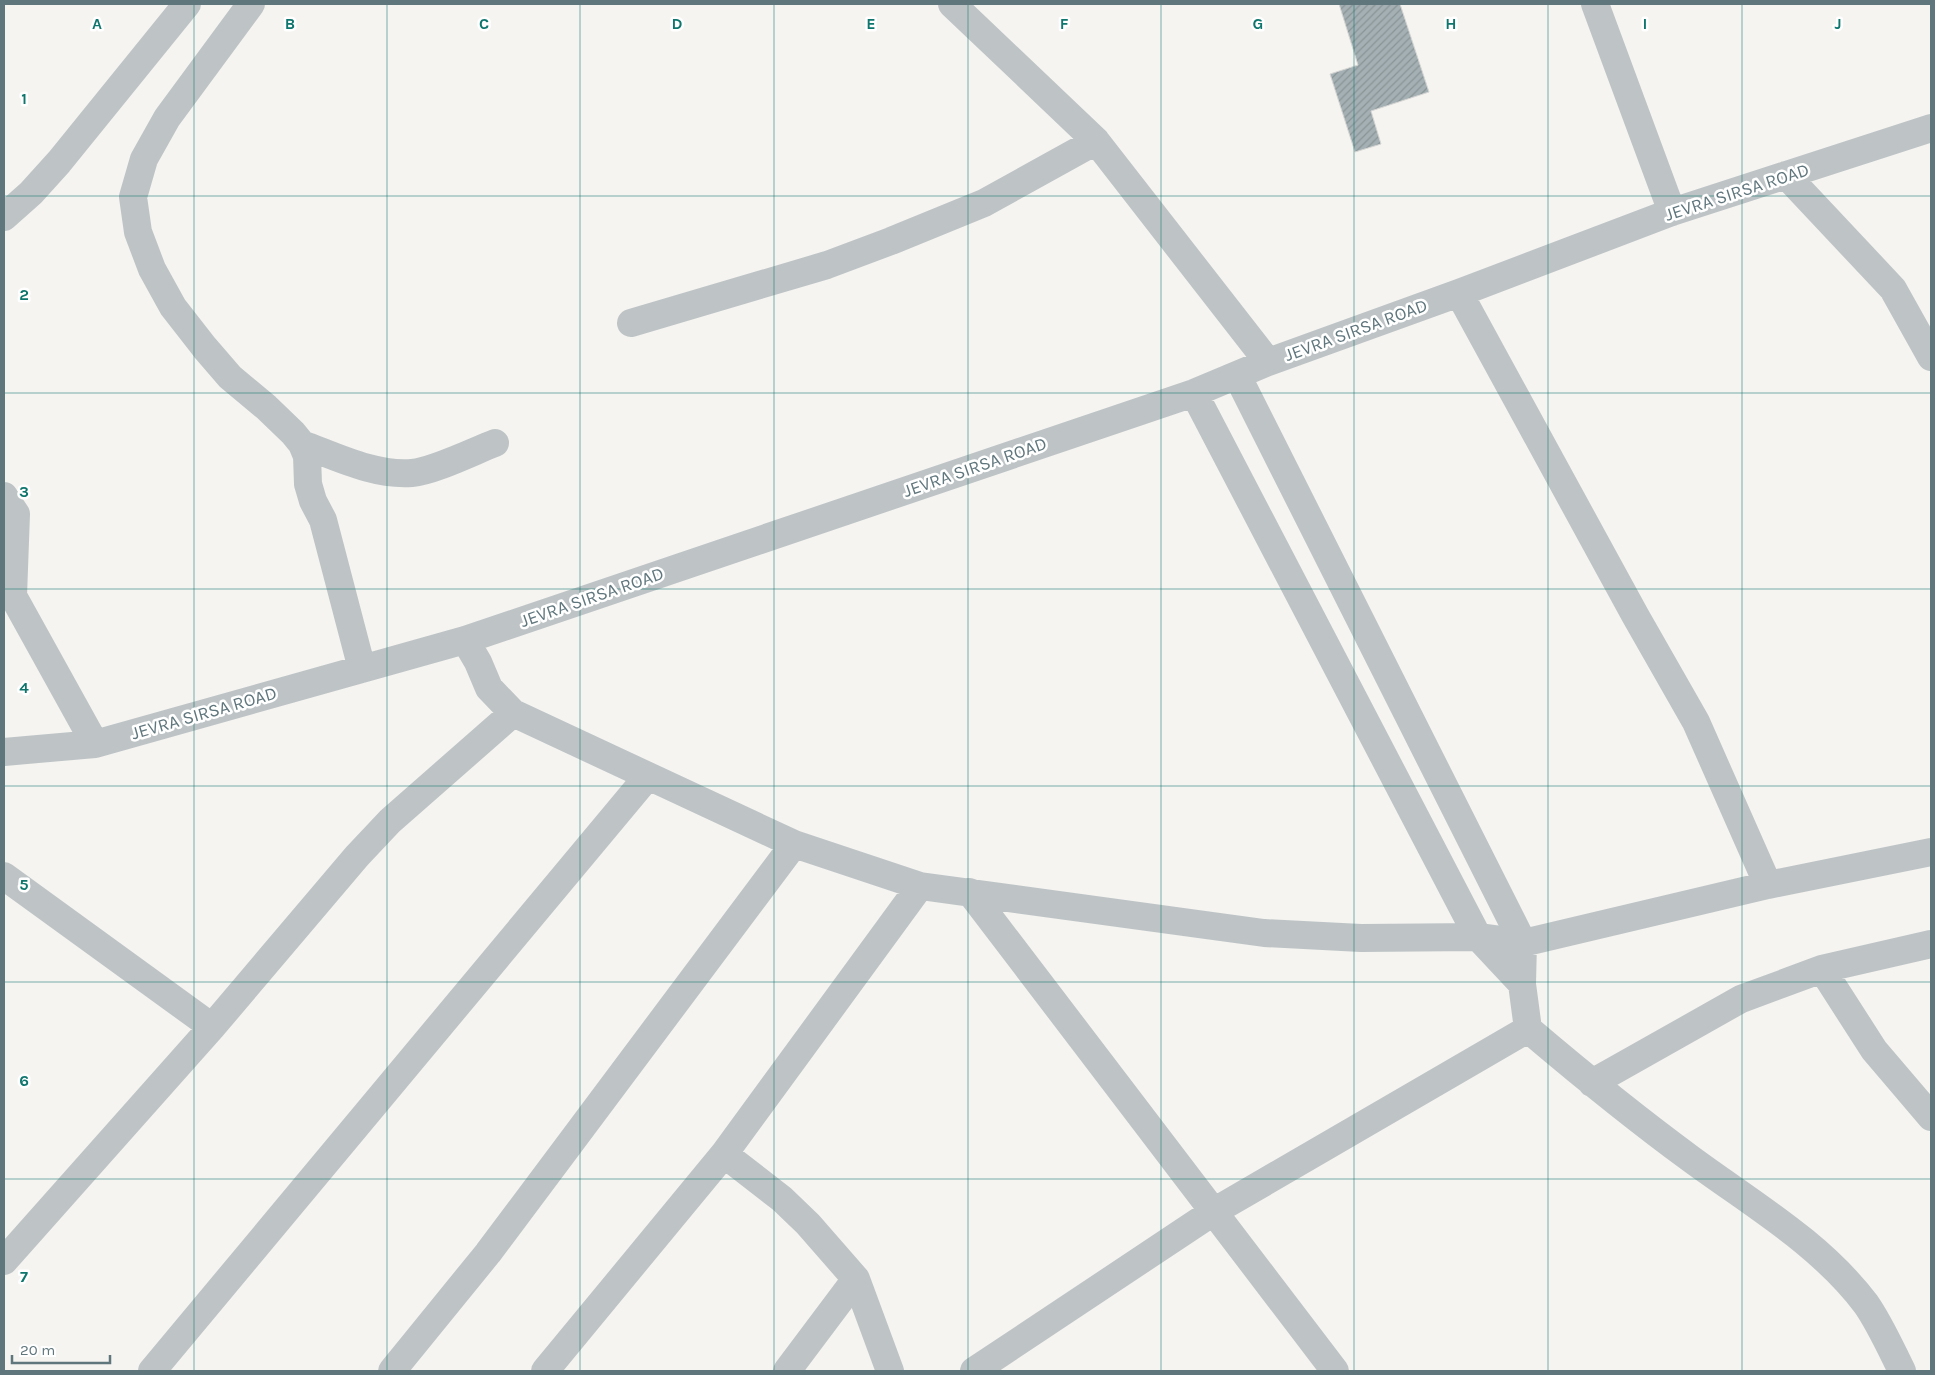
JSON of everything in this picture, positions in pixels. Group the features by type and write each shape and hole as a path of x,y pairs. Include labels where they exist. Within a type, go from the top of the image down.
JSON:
{"street":[{"path":"4,217 31,193 59,162 187,4"},
{"path":"251,4 167,118 144,159 134,197 138,232 152,269 173,307 230,377 266,407 302,444 307,456 308,484 313,501 323,520 362,669"},
{"path":"952,4 1096,141 1268,362"},
{"path":"1595,4 1672,212"},
{"name":"JEVRA SIRSA ROAD","path":"4,752 95,744 465,640 1194,393 1268,362 1459,293 1672,212 1931,128"},
{"path":"630,323 827,265 890,241 984,204 1096,141"},
{"path":"1786,175 1893,289 1931,357"},
{"path":"1459,293 1696,722 1768,885"},
{"path":"1237,375 1523,943 1522,984 1528,1029 1592,1083 1692,1160 1777,1220 1826,1259 1866,1305 1902,1371"},
{"path":"1194,393 1478,936 1522,984"},
{"path":"302,444 372,469 393,473 414,473 495,443"},
{"path":"4,496 16,514 13,596 95,744"},
{"path":"465,640 478,662 489,688 513,714 794,844 920,886 1264,933 1361,938 1478,936 1523,943 1768,885 1931,852"},
{"path":"4,1261 212,1027 370,842 390,821 513,714"},
{"path":"162,1368 648,776"},
{"path":"392,1371 488,1253 794,844"},
{"path":"4,876 212,1027"},
{"path":"545,1371 724,1154 920,886"},
{"path":"970,892 1335,1371"},
{"path":"1592,1083 1741,999 1822,969 1930,949"},
{"path":"1822,969 1874,1050 1931,1117"},
{"path":"974,1371 1213,1212 1528,1029"},
{"path":"724,1154 782,1199 808,1224 856,1279 890,1371"},
{"path":"787,1371 856,1279"}],"building":[{"path":"1339,4 1400,4 1429,92 1371,111 1381,144 1355,152 1330,74 1358,65"}]}
